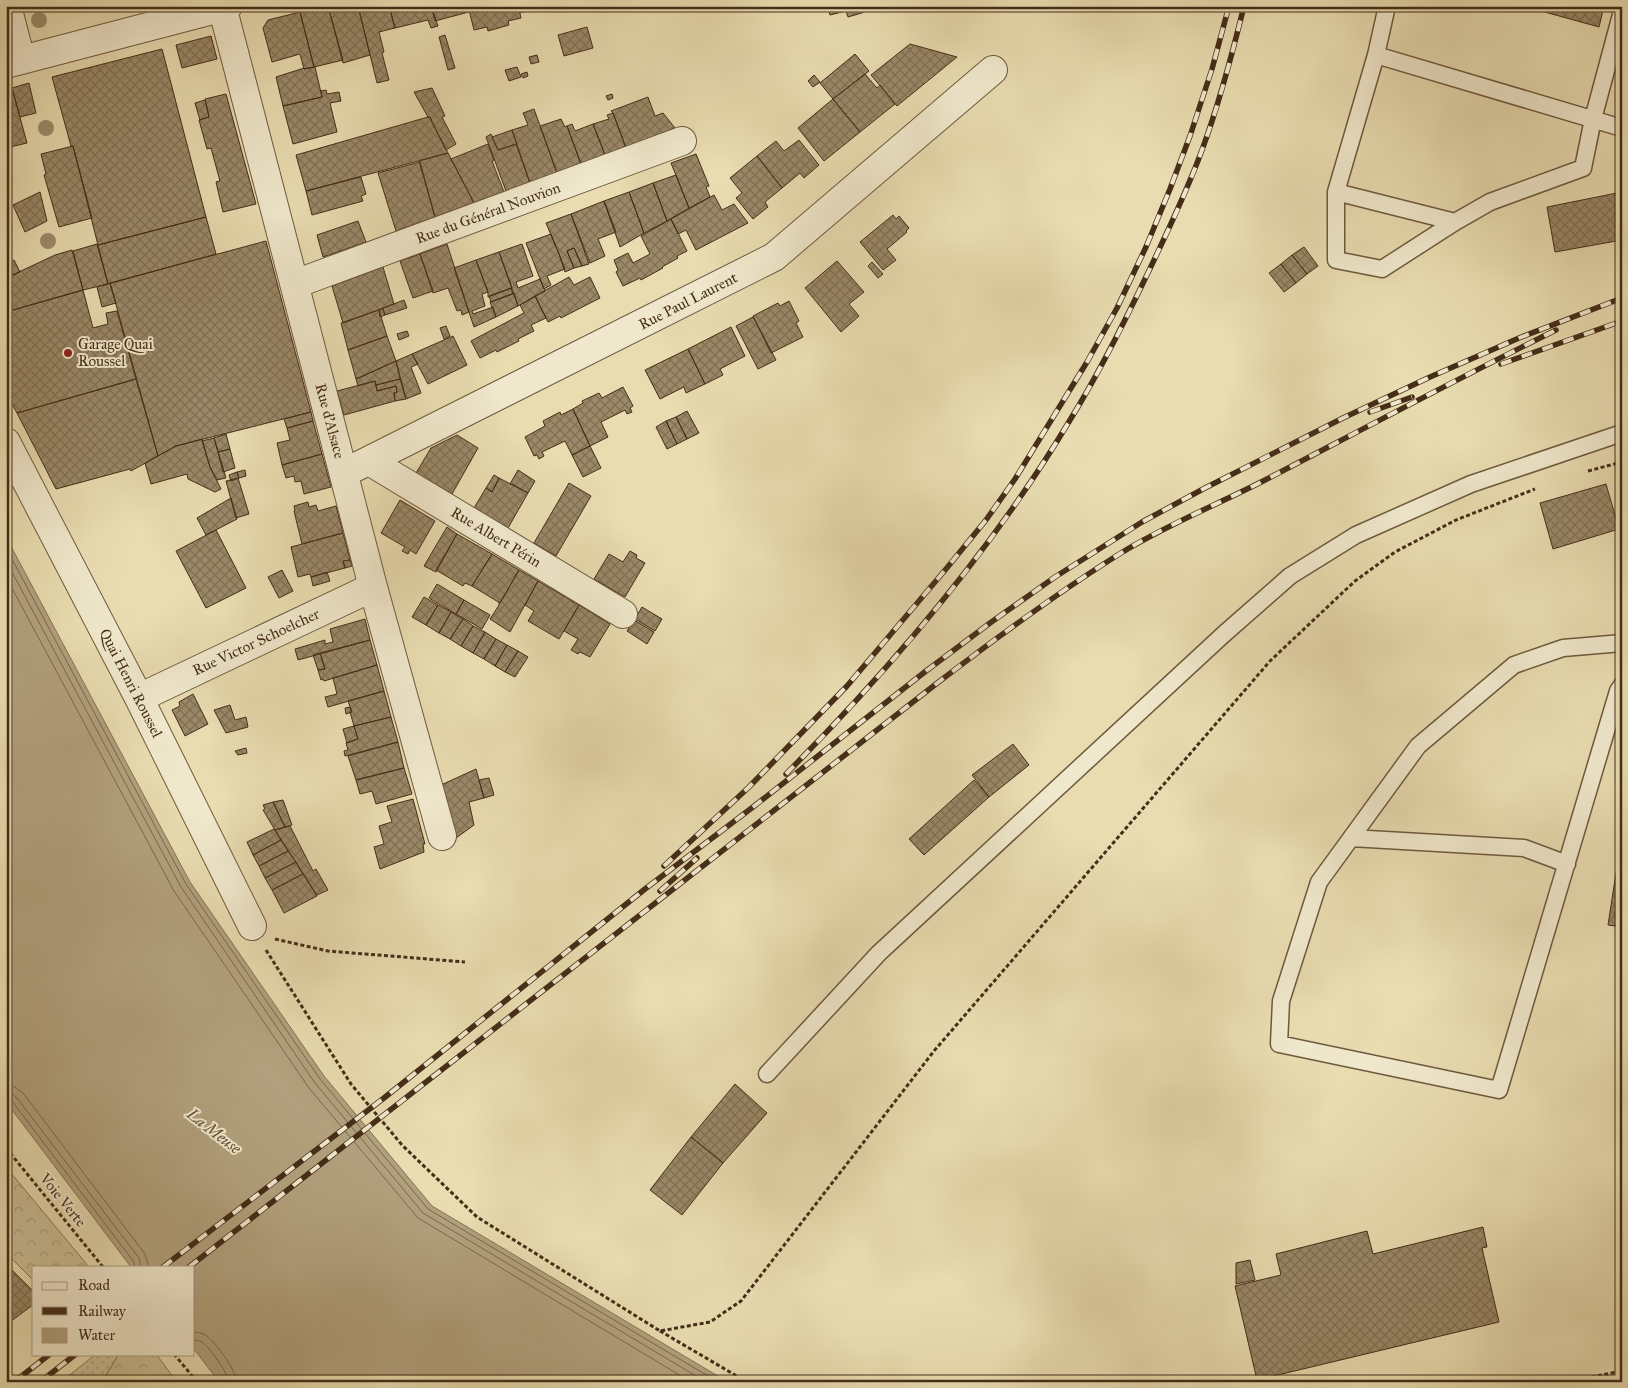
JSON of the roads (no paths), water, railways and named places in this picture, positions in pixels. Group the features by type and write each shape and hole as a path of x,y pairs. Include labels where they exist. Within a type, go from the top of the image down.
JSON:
{"street":[{"path":"7,6 14,62 224,7"},
{"name":"Rue d'Alsace","path":"224,7 373,587 442,836"},
{"name":"Rue Paul Laurent","path":"344,473 774,258 993,70"},
{"name":"Rue du Général Nouvion","path":"294,284 682,142"},
{"name":"Quai Henri Roussel","path":"6,442 139,698 252,926"},
{"name":"Rue Albert Périn","path":"369,461 623,614"},
{"name":"Rue Victor Schoelcher","path":"139,698 373,587"}],"lane":[{"path":"1387,6 1376,55 1336,192 1336,260 1382,269 1490,202 1583,168 1593,119 1622,10"},
{"path":"1376,55 1622,128"},
{"path":"1336,192 1455,222"},
{"path":"767,1074 878,953 1224,634 1290,576 1356,535 1471,484 1622,433"},
{"path":"1622,643 1563,648 1514,665 1418,746 1319,882 1281,1001 1279,1044 1499,1090 1618,691 1622,685"},
{"path":"1351,838 1524,848 1567,864"}],"water":[{"name":"La Meuse","path":"6,537 190,882 324,1076 432,1206 728,1382 219,1382 195,1350 195,1266 130,1266 6,1102"}],"railway":[{"path":"664,866 749,787 847,686 986,520 1015,479 1087,362 1117,308 1146,247 1190,136 1212,69 1229,6"},
{"path":"786,774 864,692 939,605 1008,515 1040,468 1080,403 1128,315 1189,183 1220,97 1244,6"},
{"path":"164,1266 384,1098 645,889 926,671 1055,577 1142,522 1343,418 1519,338 1622,298"},
{"path":"1501,364 1622,321"},
{"path":"190,1266 936,684 1074,584 1121,553 1157,533 1267,479 1556,330"},
{"path":"1370,412 1412,397"},
{"path":"660,891 697,858"},
{"path":"14,1382 47,1356"},
{"path":"40,1382 73,1356"}],"place":[{"name":"Garage Quai Roussel","path":"68,353"}]}
